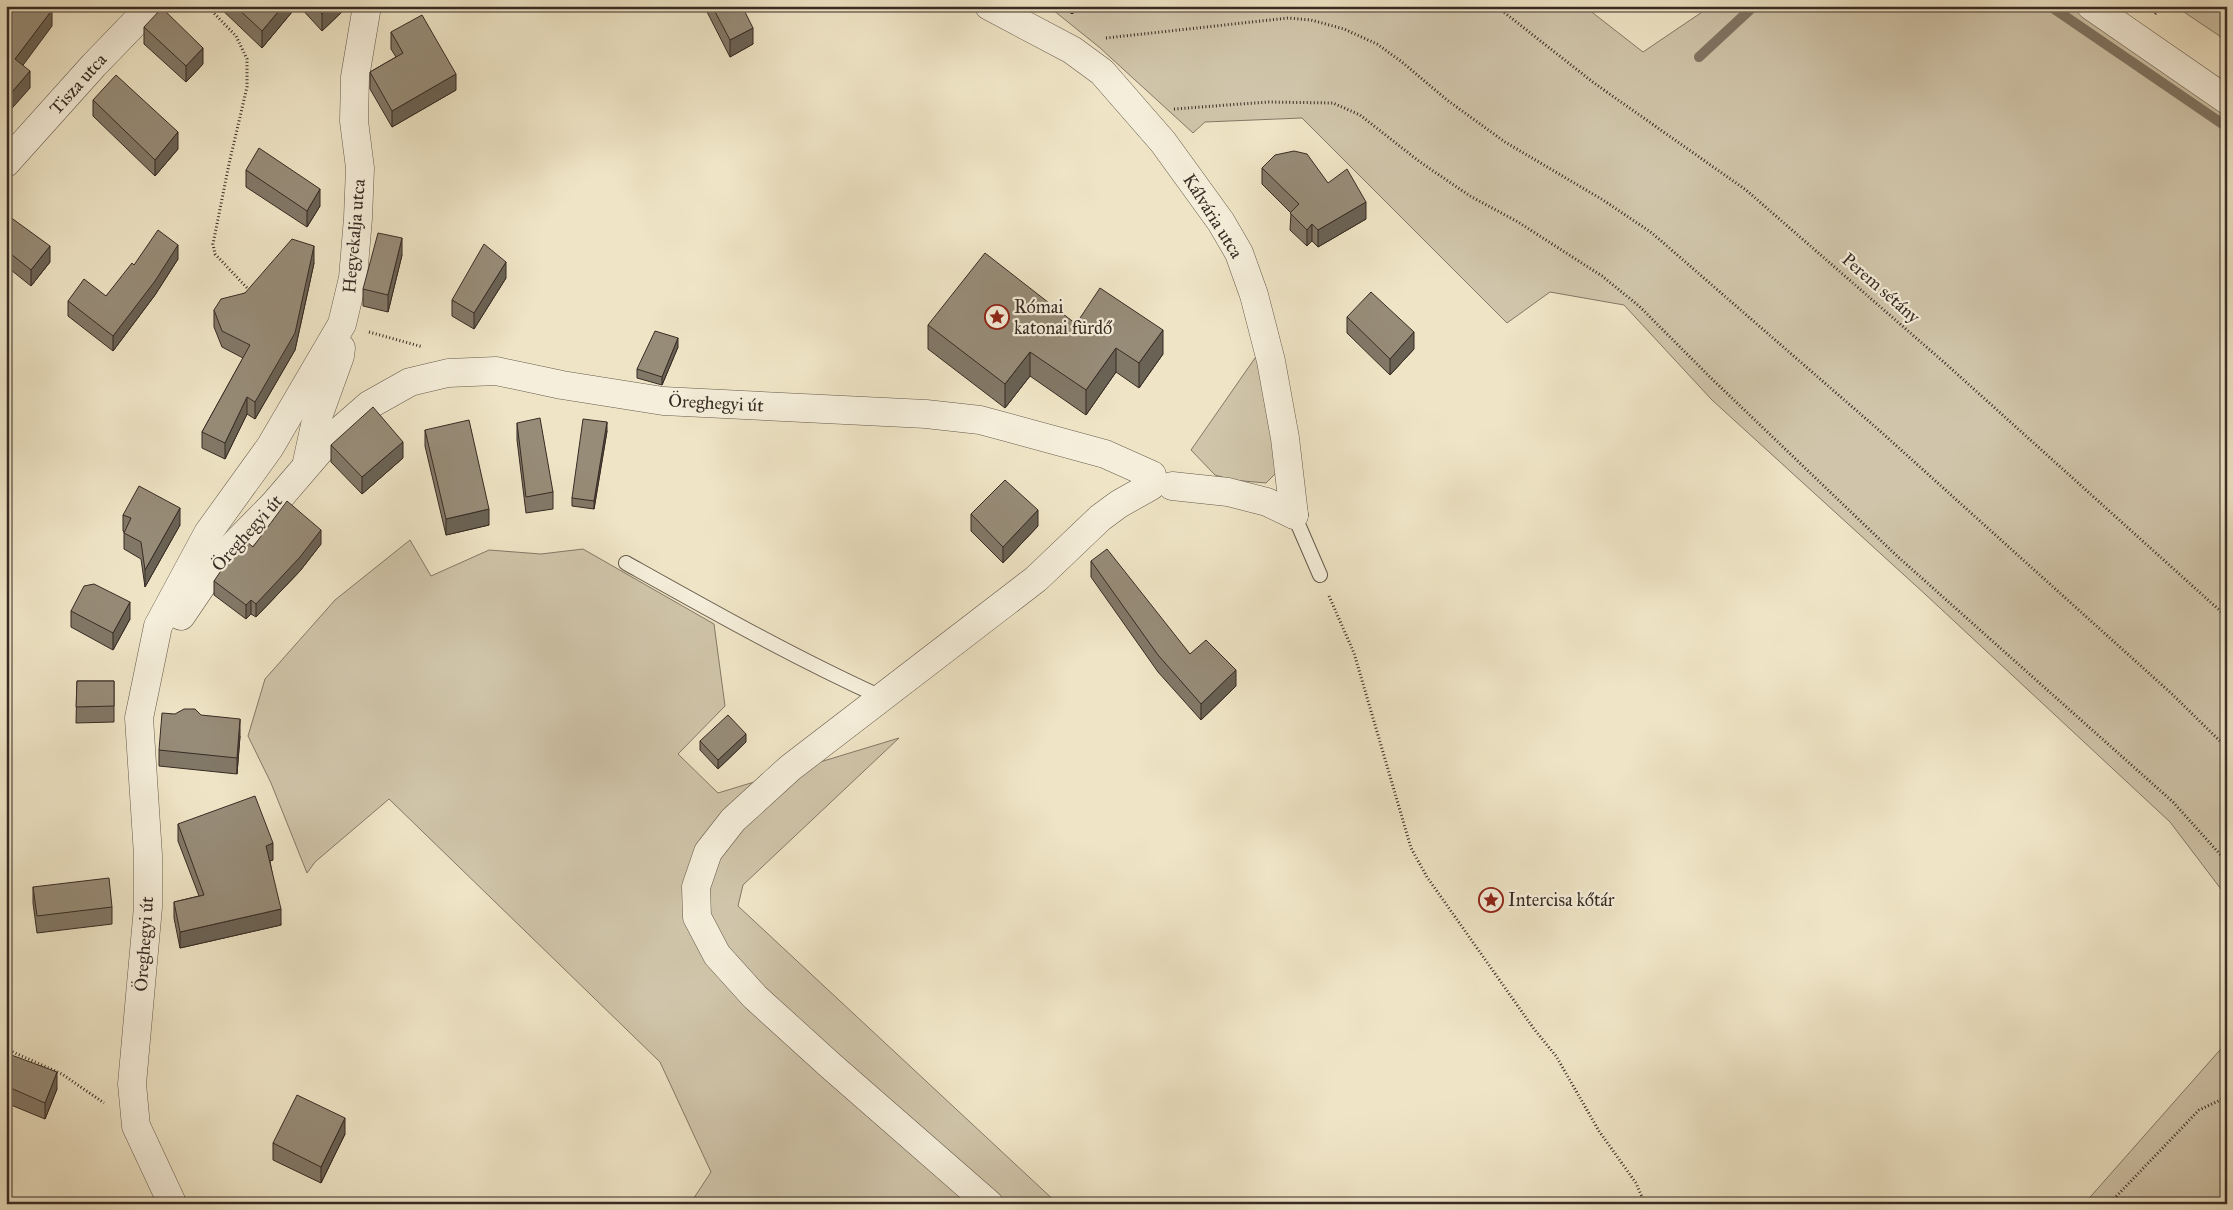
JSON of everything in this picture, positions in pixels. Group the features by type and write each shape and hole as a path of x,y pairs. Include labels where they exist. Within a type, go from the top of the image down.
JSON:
{"street":[{"name":"Tisza utca","path":"6,163 94,65 151,6"},
{"name":"Hegyekalja utca","path":"270,448 342,324 353,278 360,168 354,121 355,77 367,6"},
{"name":"Kálvária utca","path":"989,6 1072,50 1102,72 1137,110 1221,222 1239,253 1254,295 1271,361 1285,438 1294,515"},
{"path":"2091,6 2227,100"},
{"name":"Öreghegyi út","path":"305,468 315,425 340,356 342,324"},
{"name":"Öreghegyi út","path":"146,678 180,618 219,560 274,504 329,440 369,405 410,382 448,374 496,372 562,385 663,401 926,414 980,420 1104,454 1158,482 1228,492 1267,502 1294,515"},
{"name":"Öreghegyi út","path":"172,1204 136,1126 132,1084 148,907 148,855 139,718 158,626 208,532 270,448"},
{"path":"989,1204 755,997 716,955 697,916 696,887 708,852 733,820 790,768 1036,579 1100,518 1119,504 1158,482"},
{"path":"172,1204 186,1204"}],"lane":[{"path":"1294,515 1320,575"},
{"path":"626,563 744,629 825,671 881,697"}],"path":[{"path":"207,6 236,36 247,59 247,87 213,244 215,254 253,294"},
{"name":"Perem sétány","path":"1496,6 1594,83 1746,190 1931,350 2227,617"},
{"path":"1072,50 1086,43 1106,38 1288,18 1311,20 1344,29 1377,44 1402,62 1447,100 1505,142 1602,200 1652,233 1880,431 2172,694 2227,748"},
{"path":"1137,110 1268,102 1333,103 1360,116 1420,162 1470,196 1518,222 1602,276 1639,306 1712,379 1897,556 2173,802 2227,862"},
{"path":"372,333 427,348"},
{"path":"1320,575 1354,653 1410,848 1427,877 1534,1029 1556,1056 1599,1132 1636,1183 1645,1204"},
{"path":"6,1049 62,1074 108,1106"},
{"path":"2109,1204 2199,1110 2227,1098"}],"shaded area":[{"path":"1048,6 1584,6 1643,52 1711,6 2072,6 2227,113 2227,897 2170,822 1926,595 1712,400 1624,305 1550,292 1507,323 1302,118 1205,122 1193,133 1099,47"},
{"path":"2175,6 2227,6 2227,41"},
{"path":"1262,348 1280,469 1266,483 1232,480 1215,475 1191,450"},
{"path":"410,540 431,576 489,550 541,554 583,549 714,624 725,706 678,754 718,793 899,738 743,885 738,906 1058,1204 690,1204 711,1172 660,1062 389,799 315,862 307,873 271,783 248,736 265,679 335,600"},
{"path":"2227,1042 2227,1204 2084,1204"}],"building":[{"path":"6,6 48,6 52,10 15,59 30,71 6,99"},
{"path":"235,6 283,6 262,31"},
{"path":"314,6 330,6 322,14"},
{"path":"712,6 742,6 753,28 730,40"},
{"path":"162,8 203,48 186,66 144,27"},
{"path":"422,15 456,74 392,111 370,72 403,53 391,32"},
{"path":"116,75 178,132 155,160 93,100"},
{"path":"259,148 320,189 307,211 246,170"},
{"path":"1294,151 1307,154 1328,183 1347,169 1366,202 1318,230 1312,224 1307,230 1290,213 1299,204 1262,168 1275,155"},
{"path":"6,214 50,246 31,270 6,250"},
{"path":"158,230 178,245 155,281 113,336 68,301 84,279 106,296 132,263 134,265"},
{"path":"378,233 402,238 388,295 363,289"},
{"path":"292,239 314,246 295,333 255,402 247,397 225,443 202,432 250,345 222,331 214,310 221,299 245,293"},
{"path":"484,244 506,262 474,313 452,300"},
{"path":"985,253 1076,324 1100,288 1163,330 1139,363 1116,348 1086,390 1030,352 1005,384 928,325"},
{"path":"1371,292 1414,332 1390,359 1347,317"},
{"path":"6,306 11,309 6,318"},
{"path":"655,331 678,338 662,377 637,369"},
{"path":"373,407 403,442 362,477 331,445"},
{"path":"540,418 553,492 526,497 517,423"},
{"path":"583,419 607,422 594,501 572,498"},
{"path":"469,420 489,509 446,519 425,430"},
{"path":"1005,480 1038,510 1003,547 971,514"},
{"path":"139,486 180,508 145,570 141,542 124,533 131,518 123,515"},
{"path":"287,501 321,530 300,557 256,604 251,600 246,605 214,581 231,556 246,541 253,547"},
{"path":"1107,549 1190,654 1206,640 1236,670 1201,704 1158,655 1091,561"},
{"path":"94,584 130,602 113,633 71,611 84,586"},
{"path":"77,681 114,681 114,706 76,707"},
{"path":"184,709 195,709 201,715 240,719 237,758 159,750 162,713 175,714"},
{"path":"728,715 746,734 718,760 700,741"},
{"path":"6,752 10,766 6,767"},
{"path":"255,796 273,843 266,846 281,909 180,932 174,902 204,895 178,824"},
{"path":"109,878 112,907 37,916 33,887"},
{"path":"6,1053 57,1072 45,1103 6,1086"},
{"path":"297,1095 345,1118 321,1167 273,1143"}],"waterway":[{"path":"1699,57 1754,6"},
{"path":"2050,6 2227,127"}],"place":[{"name":"Római katonai fürdő","path":"997,317"},
{"name":"Intercisa kőtár","path":"1491,900"}]}
